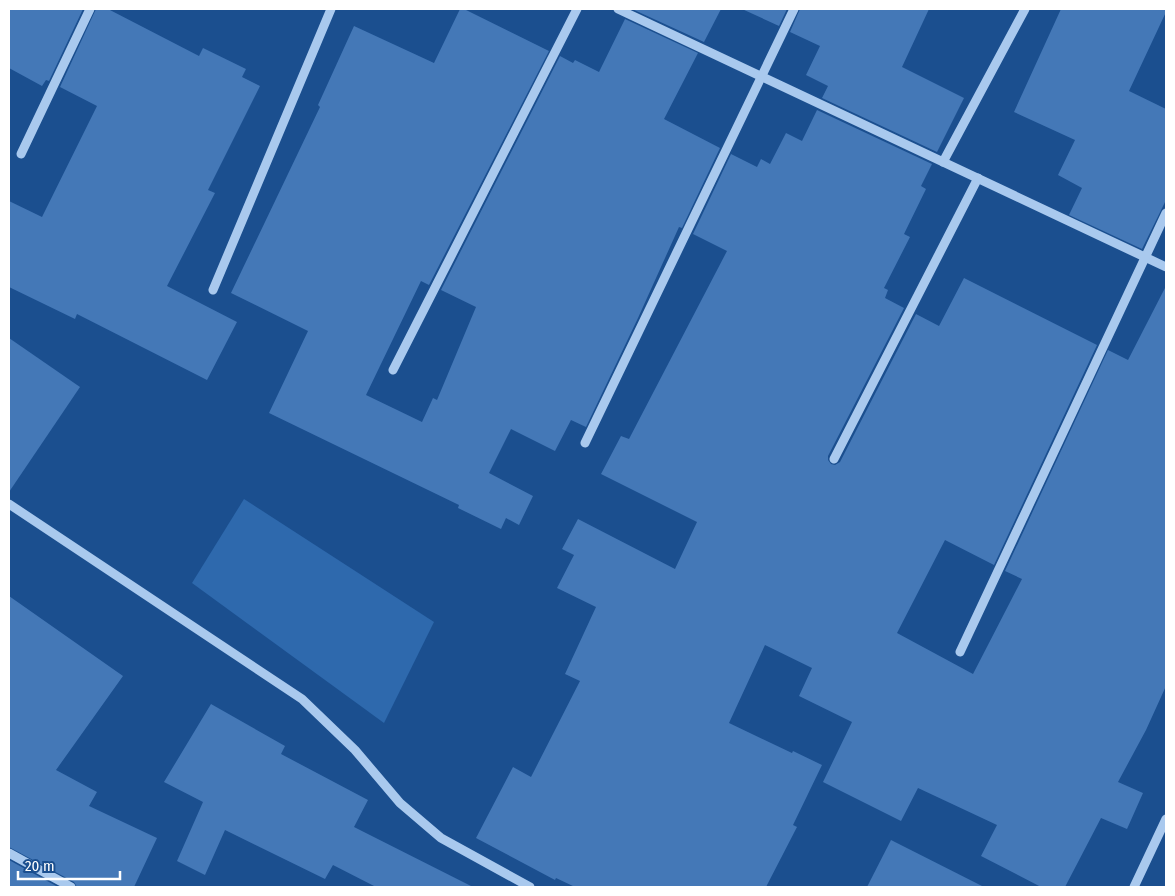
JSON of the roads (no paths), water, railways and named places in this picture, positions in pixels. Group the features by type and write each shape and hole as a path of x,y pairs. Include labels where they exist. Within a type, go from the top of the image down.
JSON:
{"street":[{"path":"21,154 90,9"},
{"path":"213,290 331,9"},
{"path":"393,370 577,9"},
{"path":"618,9 1166,267"},
{"path":"585,443 794,9"},
{"path":"942,162 1025,9"},
{"path":"834,459 978,178"},
{"path":"960,652 1166,212"},
{"path":"9,504 302,699 355,750 400,804 441,838 530,887"},
{"path":"1134,887 1166,819"},
{"path":"9,853 71,887"}]}
